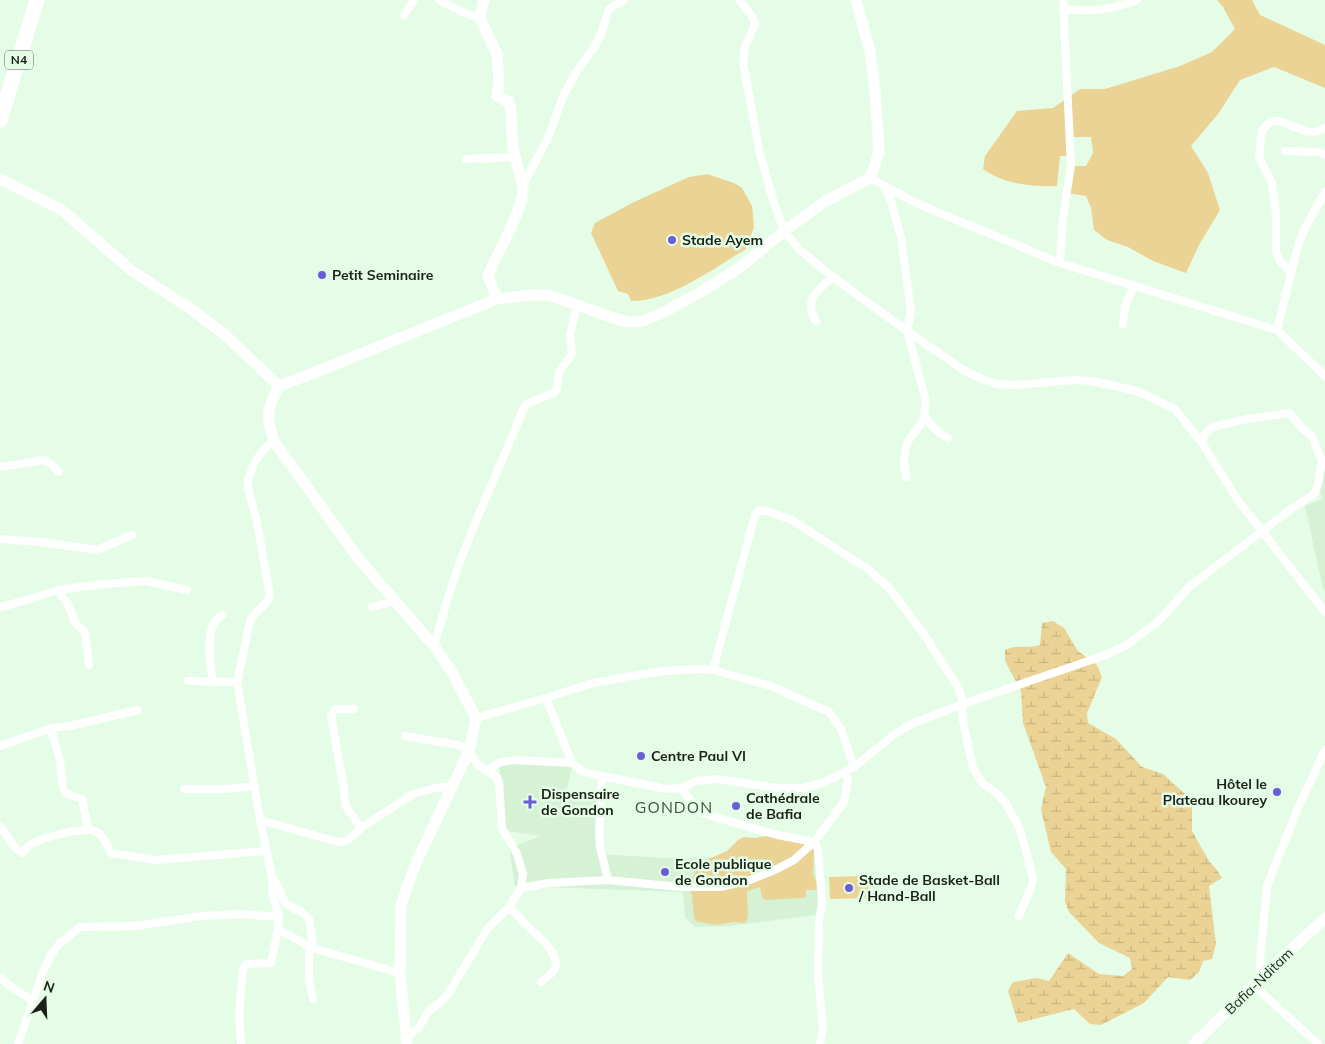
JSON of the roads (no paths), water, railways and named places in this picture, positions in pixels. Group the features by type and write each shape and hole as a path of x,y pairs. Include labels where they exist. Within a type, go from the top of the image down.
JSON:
{"highway":[{"name":"N4","path":"0,120 37,0"}],"street":[{"path":"404,15 414,0"},
{"path":"439,0 464,13 480,18"},
{"path":"484,0 480,18 496,54 499,82 497,96 508,102 511,109 511,128 515,157 522,187 520,207 488,276 497,299"},
{"path":"522,187 549,136 563,96 577,71 594,48 609,9 624,0"},
{"path":"739,0 755,21 743,55 762,162 784,231 800,250 833,277 907,331 965,371 982,380 997,384 1014,385 1074,380 1092,381 1137,391 1175,409 1202,443 1237,500 1325,612"},
{"path":"406,1040 400,973 400,918 404,892 469,751 476,718 453,674 434,646 358,558 274,441 268,423 270,403 280,386 497,299 540,294 616,319 630,322 643,321 702,292 742,266 784,231 824,202 870,178 878,151 876,110 870,51 856,0"},
{"path":"1060,263 1063,217 1072,166 1063,0"},
{"path":"1064,9 1076,11 1110,9 1137,0"},
{"path":"1291,273 1279,260 1276,251 1276,215 1272,182 1259,158 1262,130 1271,121 1285,123 1311,133 1325,128"},
{"path":"1285,151 1318,152 1325,155"},
{"path":"466,159 515,157"},
{"path":"870,178 916,202 1060,263 1134,284 1277,330 1325,376"},
{"path":"0,179 62,210 131,270 192,309 224,334 280,386"},
{"path":"885,187 901,236 911,311 907,331 926,401 923,421 908,441 905,451 906,477"},
{"path":"1277,330 1298,246 1305,228 1325,192"},
{"path":"816,321 810,301 833,277"},
{"path":"1123,324 1125,306 1133,291 1134,284"},
{"path":"434,646 460,563 490,486 523,410 526,405 533,401 554,394 557,389 559,372 571,358 573,346 570,334 577,306"},
{"path":"546,698 572,763 580,770 602,777 668,788 681,788 696,782 717,779 778,788 803,788 823,783 854,768 896,733 914,723 1125,646 1158,622 1189,587 1291,509 1314,494 1318,485 1324,460 1312,436 1289,413 1247,419 1212,427 1205,434 1202,443"},
{"path":"924,416 937,432 948,438"},
{"path":"241,1044 240,1015 243,969 246,964 271,963 279,917 273,896 272,877 260,820 237,683 250,621 254,614 264,606 270,596 257,522 248,488 248,479 255,462 264,449 274,441"},
{"path":"0,467 39,459 49,462 60,472"},
{"path":"713,670 755,515 759,510 792,520 870,570 890,589 921,630 958,687 963,704 963,721 974,768 983,784 996,793 1004,802 1019,827 1028,854 1033,879 1019,916"},
{"path":"0,539 42,542 97,550 132,534"},
{"path":"0,607 58,590 103,584 146,581 187,590"},
{"path":"58,590 68,605 76,624 84,632 89,665"},
{"path":"372,607 395,601"},
{"path":"213,682 209,658 209,642 217,619 223,614"},
{"path":"476,718 593,683 652,672 699,668 771,686 829,712 841,729 854,768"},
{"path":"188,681 237,683"},
{"path":"354,709 335,710 331,716 345,805 361,828"},
{"path":"0,746 51,728 69,726 138,710"},
{"path":"51,728 60,761 62,787 65,793 82,799 88,829"},
{"path":"405,736 451,743 469,751 478,765 497,777 499,782 502,828 517,854 523,874 521,888 509,907 488,928 448,994 428,1012 418,1029 406,1040"},
{"path":"1318,1044 1257,982 1267,886 1298,808 1325,750"},
{"path":"486,771 500,762 515,760 572,763"},
{"path":"521,888 558,882 608,880 680,887 720,887 750,880 794,860 814,842 844,802 848,780 845,772"},
{"path":"602,777 599,833 600,847 608,880"},
{"path":"184,790 254,786"},
{"path":"260,820 338,842 348,840 361,828 413,794 434,788 452,786"},
{"path":"681,788 701,814 777,835 814,842 818,849 822,903 818,976 823,1028 820,1044"},
{"path":"0,826 16,849 22,853 31,844 49,837 88,829 97,831 106,841 111,852 156,860 266,851"},
{"path":"272,877 285,903 301,910 309,919 312,930 312,948 309,954 309,979 313,999"},
{"path":"509,907 538,935 551,950 555,958 556,967 541,982"},
{"path":"18,1044 51,955 59,944 80,927 135,926 202,916 239,914 279,917"},
{"name":"Bafia-Nditam","path":"1194,1044 1325,918"},
{"path":"278,929 312,948 400,973"},
{"path":"0,977 6,984 33,1001"}],"place":[{"name":"Stade Ayem","path":"672,240"},
{"name":"Petit Seminaire","path":"322,275"},
{"name":"Centre Paul VI","path":"641,756"},
{"name":"Hôtel le Plateau Ikourey","path":"1277,792"},
{"name":"Dispensaire de Gondon","path":"530,802"},
{"name":"Cathédrale de Bafia","path":"736,806"},
{"name":"Ecole publique de Gondon","path":"665,872"},
{"name":"Stade de Basket-Ball / Hand-Ball","path":"849,888"}],"district":[{"name":"GONDON","path":"674,807"}]}
